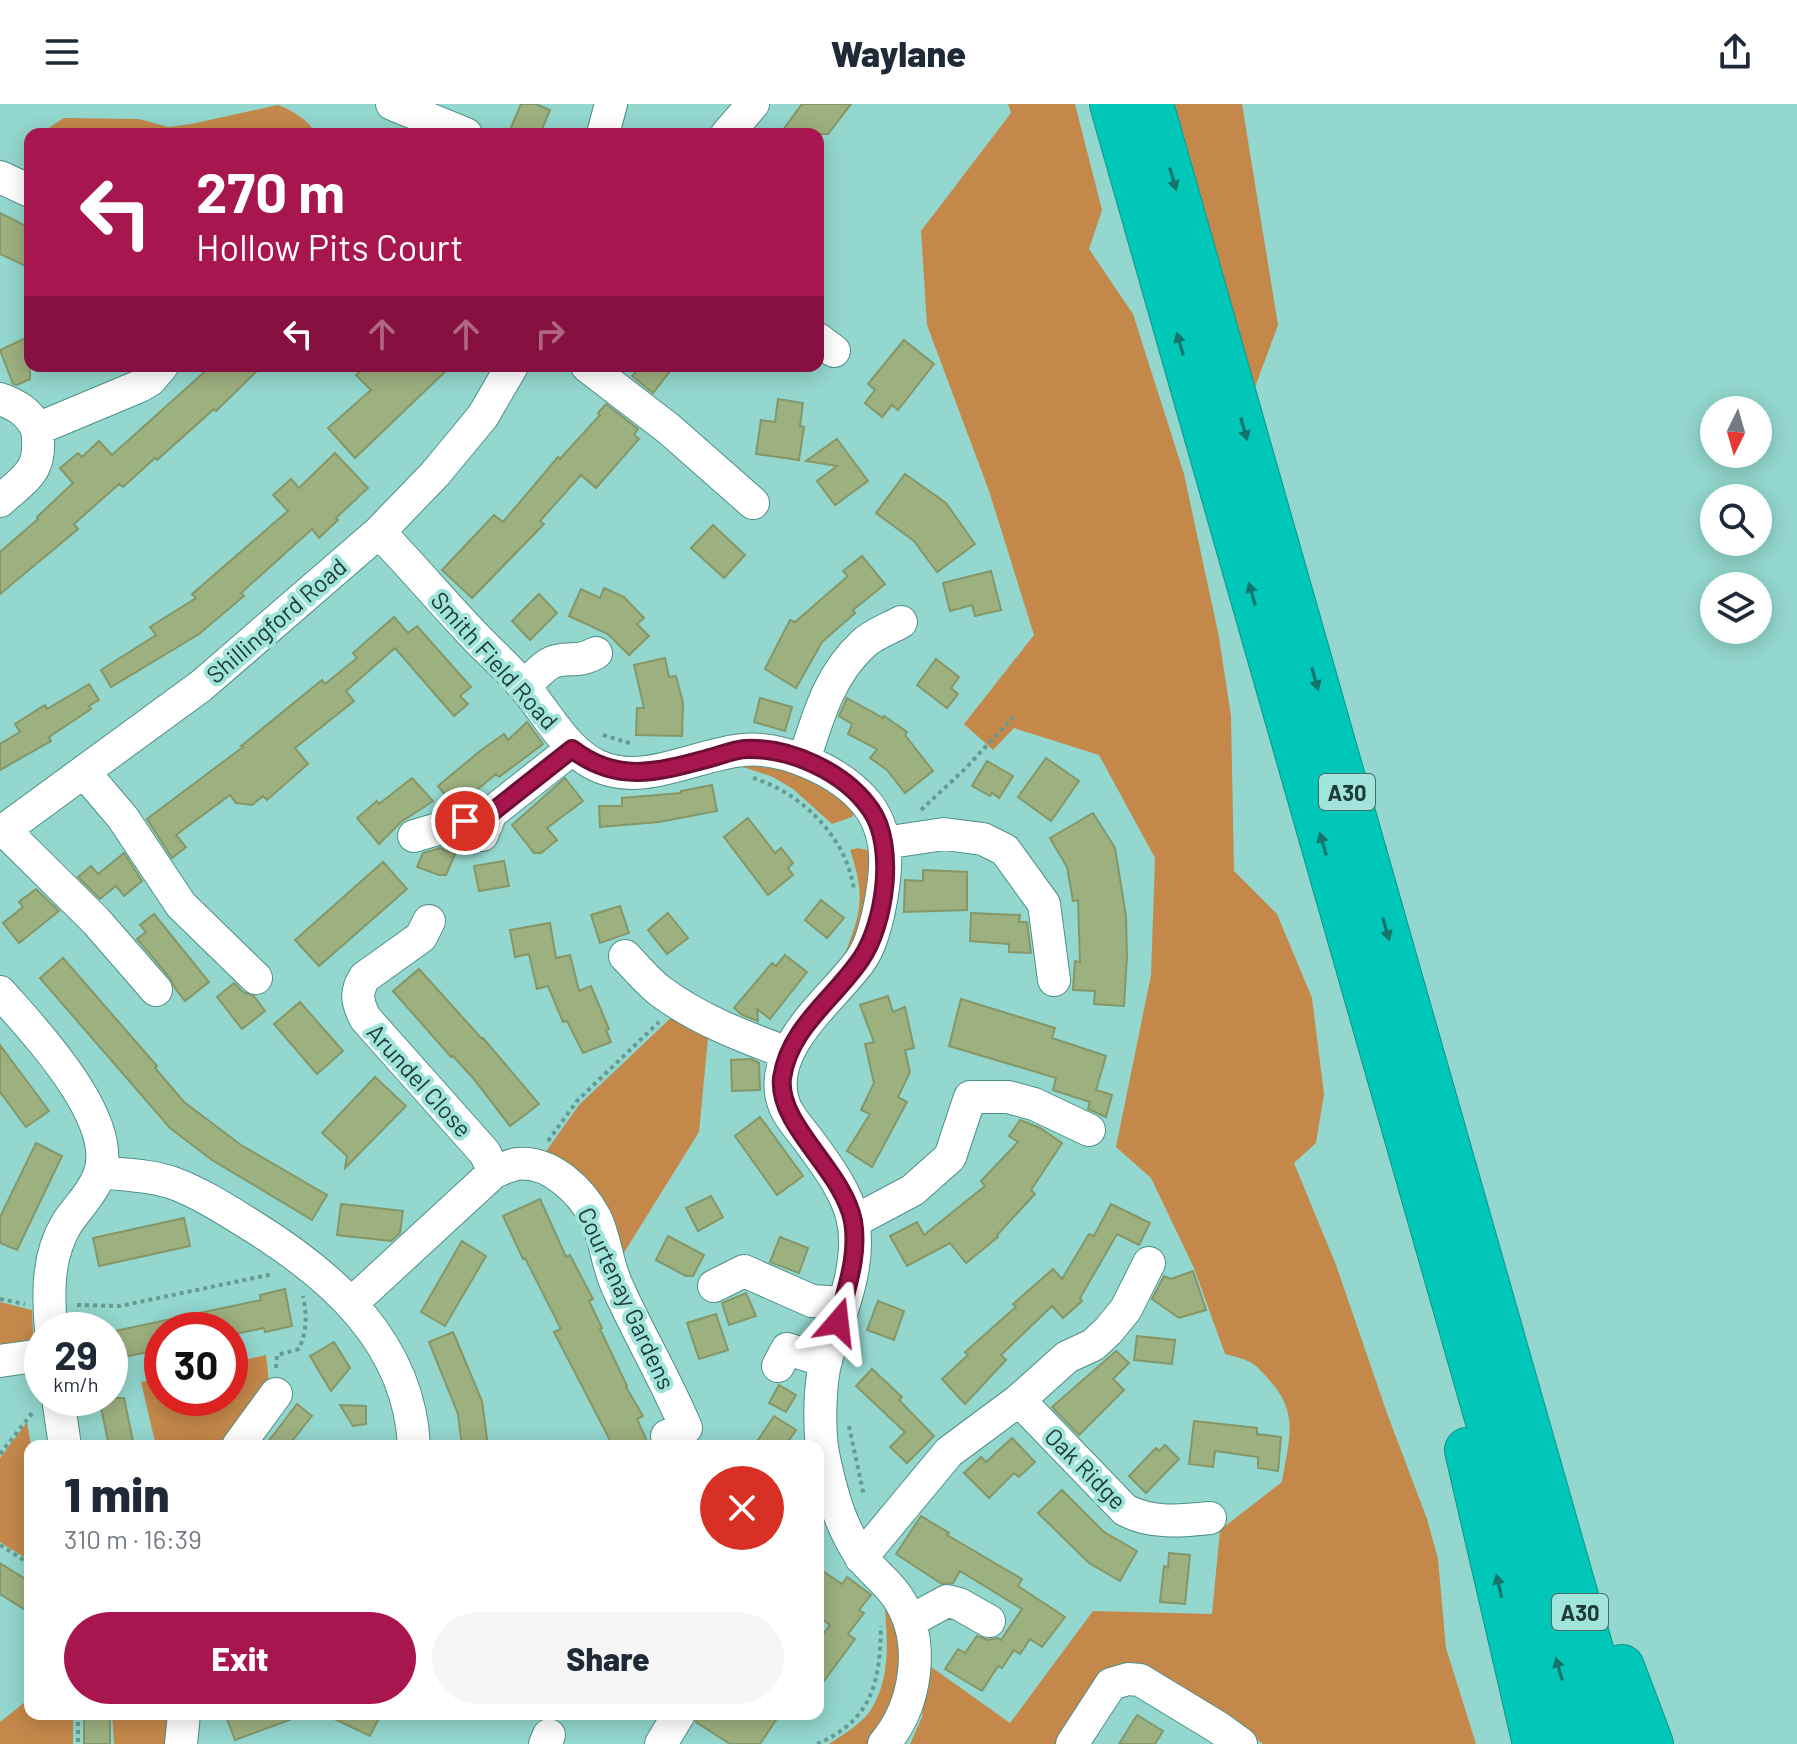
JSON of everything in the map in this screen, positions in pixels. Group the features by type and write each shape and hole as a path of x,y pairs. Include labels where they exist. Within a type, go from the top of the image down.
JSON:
{"highway":[{"name":"A30","path":"1112,104 1580,1744"},
{"name":"A30","path":"1151,104 1618,1744"},
{"path":"1381,1054 1405,1225 1466,1447 1535,1744"},
{"path":"1544,1480 1629,1682 1651,1744"}],"street":[{"path":"392,104 451,128"},
{"path":"605,128 611,104"},
{"path":"732,128 753,104"},
{"path":"0,177 24,188"},
{"path":"37,429 140,386 155,372"},
{"name":"Shillingford Road","path":"2,832 201,686 379,532 435,474 483,416 509,372"},
{"path":"595,372 669,429 753,503"},
{"path":"0,399 17,405 32,419 40,450 32,471 0,501"},
{"name":"Smith Field Road","path":"379,532 525,687 583,740 595,765 620,772 637,772 691,763 744,749 804,760 830,773 862,798 883,837"},
{"path":"804,760 822,701 839,671 865,642 901,622"},
{"path":"525,687 537,673 555,661 581,661 596,653"},
{"path":"414,836 465,821 484,829 491,813 583,740"},
{"path":"84,772 123,818 181,905 256,978"},
{"path":"2,832 96,921 156,990"},
{"path":"822,1440 826,1361 850,1282 854,1254 853,1222 844,1196 818,1153 787,1112 781,1096 788,1053 814,1014 860,961 871,942 885,881 887,859 883,837 944,834 983,839 1005,850 1044,904 1054,980"},
{"name":"Arundel Close","path":"429,921 421,937 365,977 359,986 357,1001 365,1018 485,1153 494,1172"},
{"path":"625,956 657,989 677,1003 744,1037 788,1053"},
{"path":"0,992 87,1103 100,1134 103,1152 100,1172 56,1244 50,1265 50,1312"},
{"path":"853,1222 913,1190 950,1157 961,1132 970,1097 1008,1097 1034,1104 1089,1130"},
{"path":"352,1303 494,1172 515,1164 534,1165"},
{"name":"Courtenay Gardens","path":"534,1165 556,1174 574,1187 595,1218 616,1285 686,1428 667,1436"},
{"path":"100,1172 151,1177 173,1183 225,1210 352,1303 387,1353 404,1385 413,1440"},
{"path":"714,1286 739,1258 812,1301 843,1303"},
{"path":"870,1556 949,1452 1019,1400 1067,1357 1093,1345 1108,1331 1126,1309 1149,1263"},
{"path":"778,1366 787,1349 826,1361"},
{"path":"0,1361 24,1358"},
{"path":"242,1440 276,1394"},
{"name":"Oak Ridge","path":"1019,1400 1125,1510 1149,1519 1210,1518"},
{"path":"61,1416 64,1440"},
{"path":"825,1496 845,1529 870,1556 898,1596 910,1621 915,1669 900,1723 890,1742"},
{"path":"910,1621 947,1601 959,1604 989,1621"},
{"path":"1072,1744 1111,1684 1128,1679 1140,1680 1241,1744"},
{"path":"181,1744 183,1720"},
{"path":"661,1744 675,1720"}],"path":[{"path":"883,837 924,807 965,769 1015,715"},
{"path":"583,740 610,738 636,744"},
{"path":"748,777 770,784 808,809 836,839 852,873 855,901"},
{"path":"534,1165 540,1151 577,1101 677,1003"},
{"path":"57,1312 66,1304 120,1306 300,1267 307,1326 299,1349 277,1355 276,1394"},
{"path":"0,1454 28,1416"},
{"path":"817,1744 847,1726 867,1703 879,1671 881,1616 847,1416"},
{"path":"0,1545 24,1560"},
{"path":"78,1720 78,1744"}],"shaded area":[{"path":"1008,104 1075,104 1102,210 1089,249 1133,314 1184,474 1219,637 1231,716 1234,871 1277,914 1312,998 1324,1094 1316,1143 1294,1163 1336,1265 1427,1519 1438,1559 1446,1648 1476,1744 1263,1744 1219,1712 1138,1668 1059,1744 910,1744 922,1717 927,1664 1010,1723 1093,1611 1212,1614 1220,1530 1282,1482 1290,1429 1286,1406 1271,1382 1251,1363 1225,1354 1194,1268 1151,1178 1116,1147 1151,975 1155,858 1099,755 1014,728 993,750 964,724 1034,635 989,491 927,325 921,231 1011,113"},
{"path":"1175,104 1242,104 1278,325 1255,387"},
{"path":"278,105 300,116 312,128 48,128 64,118 139,119 168,127"},
{"path":"734,764 800,771 856,809 852,817 832,824 793,789 773,777"},
{"path":"858,848 875,852 870,917 843,958 859,905 858,880 850,850"},
{"path":"675,1014 685,1026 708,1038 699,1132 620,1259 542,1157 579,1105"},
{"path":"0,1302 32,1310 24,1312 24,1354 0,1357"},
{"path":"266,1355 270,1391 232,1440 155,1440 149,1416 248,1416 248,1359"},
{"path":"27,1422 30,1440 24,1440 24,1557 0,1542 0,1458"},
{"path":"884,1598 897,1621 903,1686 868,1744 829,1744 864,1718 872,1708 883,1682 887,1654"},
{"path":"24,1703 24,1720 73,1720 73,1744 0,1744 0,1722"},
{"path":"112,1720 170,1720 167,1744 114,1744"}],"building":[{"path":"521,104 536,104 550,110 542,128 511,128"},
{"path":"802,104 851,104 828,134 824,134 824,128 784,128"},
{"path":"0,213 24,225 24,265 0,254"},
{"path":"24,339 24,372 30,372 30,379 13,384 0,350"},
{"path":"904,340 934,364 898,410 892,405 882,417 865,403 875,390 868,384"},
{"path":"204,372 256,372 216,411 214,409 157,460 155,458 123,487 119,484 74,524 78,529 0,594 0,552 73,483 60,468 78,453 82,457 99,441 112,455"},
{"path":"359,372 445,372 355,458 328,428 371,390 356,375"},
{"path":"636,372 669,372 653,393 632,376"},
{"path":"778,399 803,403 800,426 804,427 799,460 756,454 761,420 775,422"},
{"path":"606,404 638,429 634,435 639,439 596,488 581,475 540,521 544,524 472,598 442,570 494,515 503,522 558,457 560,459 600,415 598,413"},
{"path":"837,439 868,481 835,505 817,481 837,466 806,461"},
{"path":"335,453 368,488 336,518 338,520 319,538 312,529 241,593 244,596 199,634 111,687 101,670 156,635 150,627 196,598 192,594 288,511 273,495 291,479 299,488"},
{"path":"905,474 946,503 975,544 937,572 914,541 876,513"},
{"path":"713,525 745,555 724,578 691,548"},
{"path":"862,556 885,584 853,610 855,613 822,642 796,688 765,669 790,620 795,622 848,576 843,571"},
{"path":"991,571 1001,610 975,616 972,605 950,611 943,583"},
{"path":"604,588 624,597 644,618 637,624 649,636 629,655 608,634 569,616 581,589 600,598"},
{"path":"539,594 557,613 530,640 512,621"},
{"path":"394,617 408,633 417,626 471,687 460,696 468,704 454,716 395,648 346,691 354,701 295,748 308,764 267,800 263,796 252,805 236,803 230,795 176,835 186,847 172,858 147,819 243,747 322,680 325,684 357,658 353,653"},
{"path":"665,658 669,677 676,676 683,703 682,736 636,735 637,708 644,708 634,665"},
{"path":"936,659 959,677 951,688 958,694 947,708 917,685"},
{"path":"89,684 99,700 89,706 91,709 49,737 51,741 0,770 0,744 20,732 15,724 45,705 47,709"},
{"path":"760,698 792,707 785,731 754,722"},
{"path":"847,698 884,716 907,732 905,735 933,771 905,793 887,770 870,758 877,749 848,734 852,724 839,716"},
{"path":"527,722 543,744 499,777 496,774 461,803 453,805 438,786 480,751 504,734 508,740"},
{"path":"1046,758 1079,781 1051,821 1018,797"},
{"path":"987,761 1013,776 999,798 972,786"},
{"path":"412,778 433,801 401,822 379,844 357,818"},
{"path":"565,778 583,801 547,828 557,840 541,853 534,853 512,825"},
{"path":"712,785 717,811 659,822 600,827 599,806 622,806 622,798 681,793"},
{"path":"1093,813 1115,848 1126,916 1124,1006 1094,1004 1095,991 1073,990 1075,961 1080,962 1078,900 1073,901 1067,867 1050,838"},
{"path":"748,818 775,853 781,848 793,863 788,868 793,875 768,895 724,837"},
{"path":"440,848 455,854 446,875 417,867 423,853"},
{"path":"124,853 142,881 124,896 116,886 100,899 78,877 91,866 98,874"},
{"path":"504,861 509,886 479,891 474,866"},
{"path":"383,862 407,889 319,966 295,940"},
{"path":"923,870 967,872 967,910 904,912 905,880 923,881"},
{"path":"36,889 59,911 19,943 3,923 23,907 19,902"},
{"path":"821,900 844,918 827,938 805,920"},
{"path":"620,906 629,933 600,943 591,915"},
{"path":"668,913 688,938 667,954 648,930"},
{"path":"971,913 1020,915 1019,922 1027,922 1031,953 1009,952 1009,944 970,941"},
{"path":"154,914 209,982 185,1001 137,939 146,932 140,925"},
{"path":"550,923 556,958 570,955 579,991 591,986 609,1029 606,1030 611,1042 583,1053 567,1021 563,1022 548,986 537,989 529,954 515,957 510,930"},
{"path":"785,955 807,972 770,1019 757,1009 758,1021 742,1015 734,1008 772,963 776,966"},
{"path":"63,958 157,1066 155,1068 184,1102 241,1145 327,1195 312,1220 212,1160 170,1128 40,978"},
{"path":"419,969 539,1104 510,1126 473,1078 393,991"},
{"path":"234,983 243,992 254,996 265,1011 242,1029 217,997"},
{"path":"888,996 893,1012 905,1007 914,1048 905,1050 910,1072 898,1097 907,1102 872,1167 847,1151 870,1114 861,1110 874,1083 865,1044 874,1042 860,1005"},
{"path":"961,999 1055,1028 1052,1038 1106,1056 1096,1090 1112,1095 1106,1117 1088,1109 1090,1102 1053,1090 1056,1078 949,1046"},
{"path":"300,1002 343,1051 317,1074 274,1024"},
{"path":"0,1045 49,1111 26,1127 0,1092"},
{"path":"751,1059 759,1063 760,1090 732,1091 731,1060"},
{"path":"375,1077 406,1106 345,1168 347,1156 322,1133"},
{"path":"760,1117 803,1176 777,1195 735,1136"},
{"path":"1020,1120 1040,1128 1062,1143 1031,1190 1035,1194 998,1237 966,1263 950,1243 907,1266 890,1236 917,1222 924,1235 985,1186 981,1181 1018,1142 1009,1136"},
{"path":"36,1143 62,1156 17,1250 0,1243 0,1217"},
{"path":"711,1196 723,1217 698,1231 686,1208"},
{"path":"540,1199 566,1257 570,1255 593,1299 589,1301 600,1329 643,1416 637,1419 646,1440 610,1440 554,1332 561,1329 503,1216"},
{"path":"341,1204 403,1211 400,1233 391,1241 337,1235"},
{"path":"1111,1204 1150,1223 1139,1245 1117,1234 1080,1298 1082,1301 1063,1318 1052,1306 1001,1355 1006,1360 965,1404 942,1379 968,1355 965,1352 1016,1307 1013,1304 1053,1269 1062,1279 1089,1234 1094,1236"},
{"path":"184,1218 190,1246 99,1266 93,1238"},
{"path":"668,1236 704,1255 693,1276 686,1276 656,1260"},
{"path":"780,1237 808,1248 799,1273 770,1262"},
{"path":"462,1241 486,1256 445,1326 421,1312"},
{"path":"1193,1271 1206,1310 1179,1318 1152,1299 1164,1276 1171,1279"},
{"path":"285,1289 292,1326 265,1332 264,1328 248,1331 248,1312 204,1312 261,1300 260,1295"},
{"path":"746,1293 756,1316 729,1325 722,1303"},
{"path":"878,1301 904,1311 894,1340 867,1330"},
{"path":"716,1314 728,1350 699,1359 687,1323"},
{"path":"144,1325 144,1353 128,1356 128,1328"},
{"path":"453,1332 482,1401 487,1440 461,1440 458,1414 429,1342"},
{"path":"1137,1336 1175,1340 1172,1364 1134,1360"},
{"path":"334,1342 350,1368 331,1391 310,1356"},
{"path":"1116,1351 1129,1363 1113,1379 1124,1390 1079,1435 1052,1407"},
{"path":"872,1369 902,1397 899,1400 934,1436 907,1463 890,1447 905,1432 856,1386"},
{"path":"779,1385 796,1395 786,1412 769,1403"},
{"path":"297,1404 312,1416 293,1440 270,1440"},
{"path":"340,1405 366,1406 366,1424 353,1426"},
{"path":"103,1416 128,1416 133,1440 108,1440"},
{"path":"774,1416 796,1430 789,1440 758,1440"},
{"path":"1194,1421 1257,1428 1257,1434 1281,1437 1278,1471 1258,1468 1258,1457 1215,1451 1213,1467 1189,1464"},
{"path":"1012,1438 1035,1462 1019,1477 1014,1473 989,1498 964,1473 981,1457 986,1462"},
{"path":"1165,1445 1179,1459 1146,1493 1129,1476 1156,1448 1159,1451"},
{"path":"1062,1490 1104,1532 1137,1551 1120,1581 1089,1563 1038,1513"},
{"path":"921,1516 1022,1579 1018,1586 1065,1617 1042,1647 1030,1639 1020,1654 1014,1650 1002,1668 998,1666 982,1691 945,1669 958,1649 965,1653 977,1636 1001,1640 1022,1609 960,1571 953,1583 942,1584 896,1554"},
{"path":"1169,1553 1190,1555 1185,1604 1160,1602 1164,1566 1168,1568"},
{"path":"0,1563 24,1578 24,1609 0,1594"},
{"path":"824,1572 842,1584 847,1577 871,1595 859,1610 864,1613 848,1634 855,1639 824,1681 824,1633 830,1625 824,1620"},
{"path":"1137,1715 1163,1731 1155,1744 1119,1744"},
{"path":"84,1720 110,1720 110,1744 84,1744"},
{"path":"227,1720 289,1720 235,1740"},
{"path":"337,1720 378,1720 370,1736"},
{"path":"776,1720 760,1744 730,1744 696,1722"}],"route":[{"path":"465,821 487,824 491,813 510,796 572,749 595,765 620,772 691,763 744,749 782,754 804,760 830,773 848,785 871,810 880,824 887,859 871,942 860,961 814,1014 788,1053 782,1078 781,1096 787,1112 818,1153 844,1196 853,1222 854,1254 850,1282 838,1322"}]}
